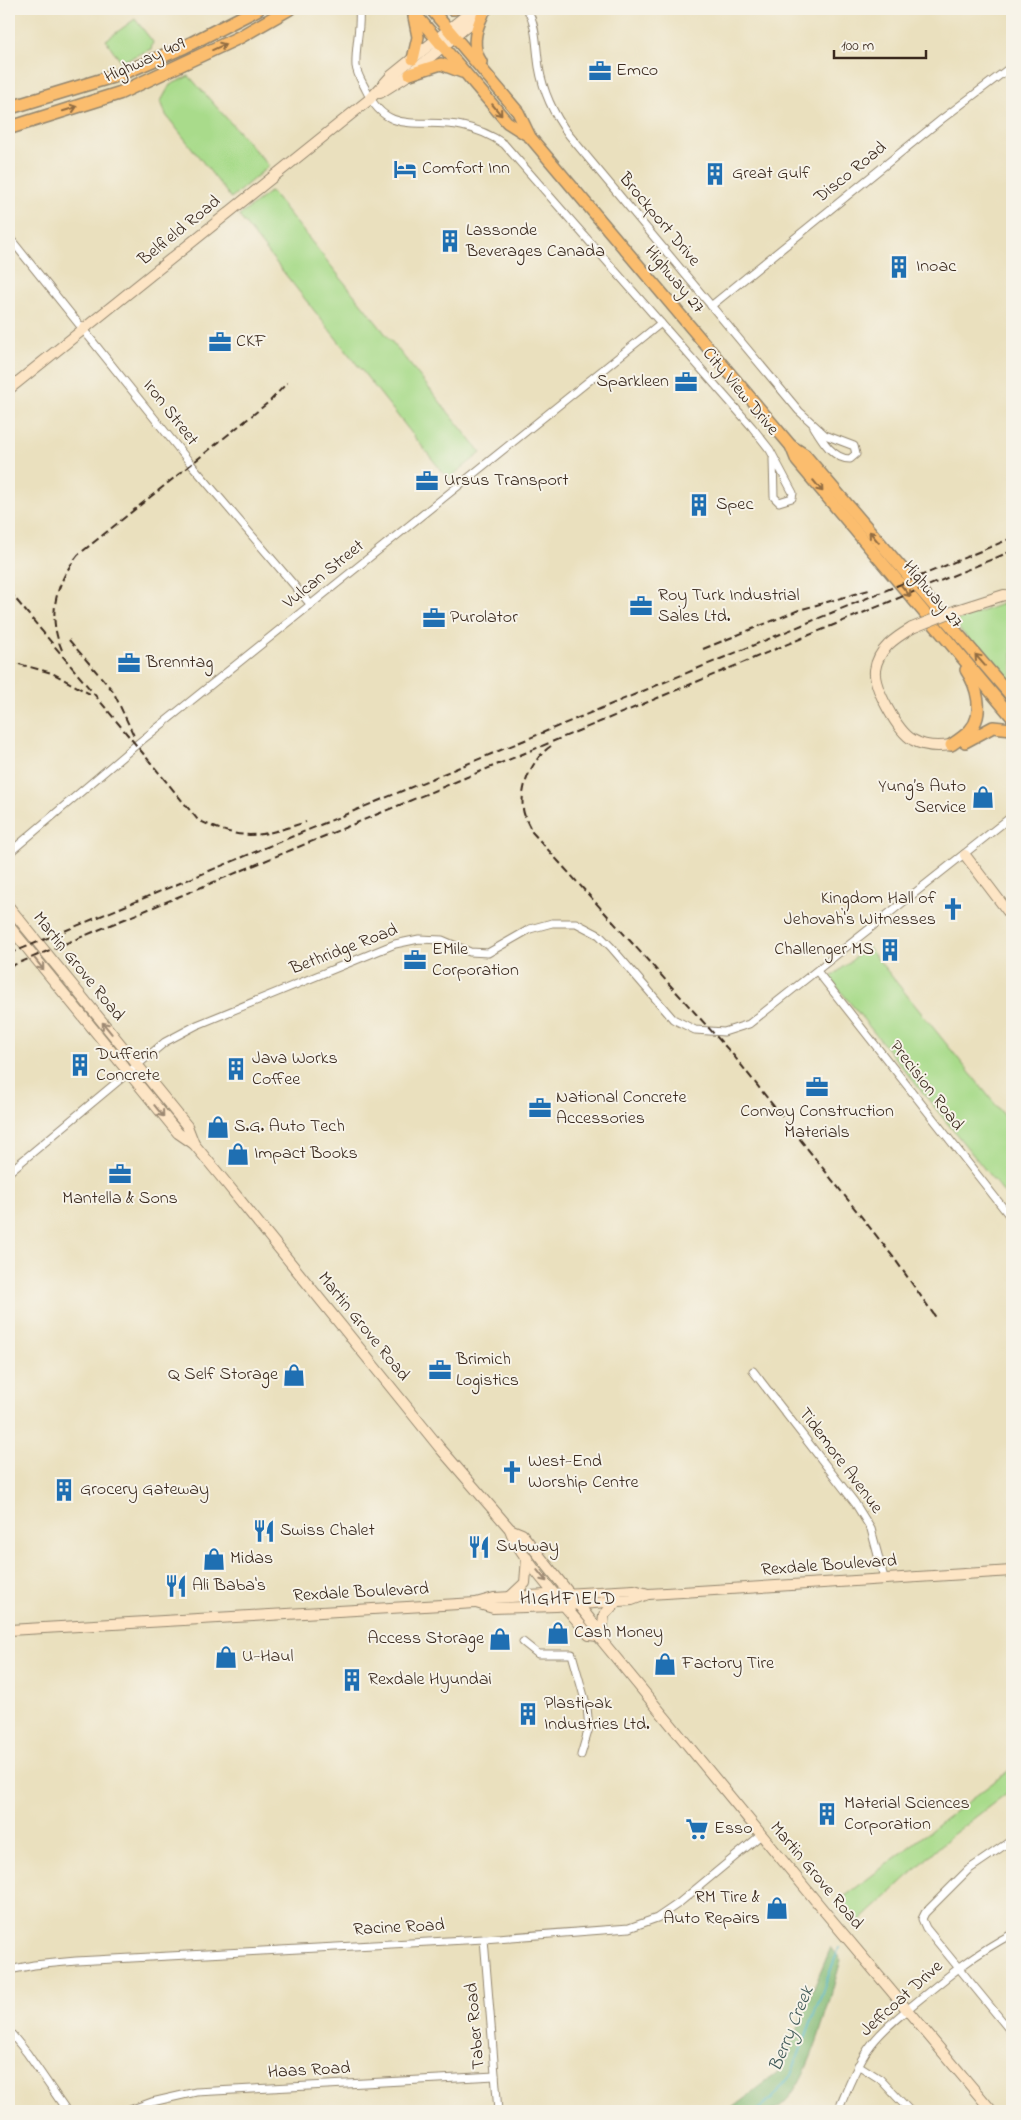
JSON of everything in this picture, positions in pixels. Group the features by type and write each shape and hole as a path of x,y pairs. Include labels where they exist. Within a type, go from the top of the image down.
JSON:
{"highway":[{"name":"Highway 409","path":"9,108 121,74 184,48 258,9"},
{"name":"Highway 409","path":"9,128 120,93 240,37 289,9"}],"main road":[{"name":"Highway 27","path":"411,9 507,122 530,137"},
{"path":"411,9 418,29 418,40 413,59"},
{"name":"Highway 27","path":"431,9 518,112 530,137 791,446 805,455 1012,697"},
{"name":"Belfield Road","path":"9,389 370,99 410,74 440,43 482,10"},
{"path":"482,10 476,26 475,41 477,55 488,77"},
{"name":"Belfield Road","path":"370,99 391,76 413,59 440,43"},
{"path":"410,74 441,64 455,68 469,77"},
{"name":"Highway 27","path":"791,446 797,461 1012,717"},
{"path":"1012,596 1004,595 957,610 912,628 885,647 875,671 876,686 903,732 913,740 939,747 964,742 993,727 1012,729"},
{"path":"943,635 971,676 978,695 977,717 971,730 951,745"},
{"path":"964,855 1012,917"},
{"name":"Martin Grove Road","path":"9,907 187,1126 194,1144"},
{"name":"Martin Grove Road","path":"9,926 178,1133 194,1144 440,1448 510,1529 513,1539 527,1558 589,1635 600,1638"},
{"name":"Martin Grove Road","path":"510,1529 522,1534 580,1604 597,1628 600,1638 760,1835 992,2111"},
{"path":"510,1597 525,1583 527,1558"},
{"name":"Rexdale Boulevard","path":"476,1603 493,1608 566,1605 632,1600 648,1594 884,1578 1012,1572"},
{"name":"Rexdale Boulevard","path":"9,1630 476,1603 494,1598 634,1590 648,1594"},
{"path":"600,1638 604,1616 617,1601"}],"street":[{"name":"City View Drive","path":"359,9 361,24 356,65 370,99 383,114 393,121 412,124 462,126 483,132 504,144 752,427 773,459 794,493 792,498 784,502 779,502 774,497 773,459"},
{"name":"Brockport Drive","path":"527,9 535,33 540,69 546,89 561,124 711,306 814,427 822,440 840,457 850,459 856,454 856,450 850,444 825,434 814,427"},
{"name":"Disco Road","path":"711,306 939,122 1012,66"},
{"name":"Iron Street","path":"9,237 192,464 311,605"},
{"name":"Vulcan Street","path":"9,854 136,745 661,323"},
{"name":"Bethridge Road","path":"9,1172 165,1042 197,1025 395,944 419,939 442,940 470,952 488,953 530,929 552,923 576,924 599,935 673,1019 695,1030 724,1032 749,1024 1012,816"},
{"name":"Precision Road","path":"817,971 1012,1220"},
{"name":"Tidemore Avenue","path":"753,1371 855,1503 871,1529 884,1578"},
{"path":"523,1642 538,1654 572,1654 587,1707 589,1728 581,1755"},
{"name":"Racine Road","path":"9,1970 34,1965 76,1961 484,1939 629,1928 657,1918 679,1903 760,1835"},
{"path":"1012,1840 968,1870 925,1913 922,1919 926,1928 1012,2033"},
{"name":"Jeffcoat Drive","path":"838,2111 858,2065 869,2047 906,2011 959,1968 989,1946 1012,1934"},
{"name":"Taber Road","path":"484,1939 498,2111"},
{"path":"9,2031 27,2053 67,2111"},
{"path":"858,2065 880,2079 910,2111"},
{"name":"Haas Road","path":"128,2111 152,2102 196,2092 495,2076"}],"green space":[{"path":"135,19 153,42 151,49 121,62 106,40"},
{"path":"189,76 269,166 231,198 166,115 161,101 170,85"},
{"path":"271,191 481,453 448,479 239,216"},
{"path":"1004,603 1012,605 1012,687 953,622"},
{"path":"868,947 1012,1125 1012,1203 830,978"},
{"path":"1012,1768 1012,1789 951,1836 857,1924 840,1900"},
{"path":"831,1947 841,1960 816,2044 796,2088 784,2103 771,2111 756,2113 728,2111 779,2072"}],"waterway":[{"name":"Berry Creek","path":"756,2111 771,2100 791,2075 839,1948"}],"railway":[{"path":"62,650 55,625 56,601 64,577 78,555 270,401 287,383"},
{"path":"9,954 1012,538"},
{"path":"9,967 1012,551"},
{"path":"703,649 799,610 869,590"},
{"path":"9,591 198,820 228,832 252,835 276,831 306,822"},
{"path":"69,640 113,691 135,738"},
{"path":"19,664 52,673 90,694"},
{"path":"551,746 544,751 533,766 523,791 525,818 532,832 734,1056 894,1258 937,1319"}],"place":[{"name":"Emco","path":"600,71"},
{"name":"Comfort Inn","path":"405,169"},
{"name":"Great Gulf","path":"715,174"},
{"name":"Lassonde Beverages Canada","path":"450,241"},
{"name":"Inoac","path":"899,267"},
{"name":"CKF","path":"220,342"},
{"name":"Sparkleen","path":"686,382"},
{"name":"Ursus Transport","path":"427,481"},
{"name":"Spec","path":"699,505"},
{"name":"Roy Turk Industrial Sales Ltd.","path":"641,606"},
{"name":"Purolator","path":"434,618"},
{"name":"Brenntag","path":"129,663"},
{"name":"Yung’s Auto Service","path":"983,797"},
{"name":"Kingdom Hall of Jehovah's Witnesses","path":"953,909"},
{"name":"Challenger MS","path":"890,950"},
{"name":"EMile Corporation","path":"415,960"},
{"name":"Dufferin Concrete","path":"80,1065"},
{"name":"Java Works Coffee","path":"236,1069"},
{"name":"Convoy Construction Materials","path":"817,1087"},
{"name":"National Concrete Accessories","path":"540,1108"},
{"name":"S.G. Auto Tech","path":"218,1127"},
{"name":"Impact Books","path":"238,1154"},
{"name":"Mantella & Sons","path":"120,1174"},
{"name":"Brimich Logistics","path":"440,1370"},
{"name":"Q Self Storage","path":"294,1375"},
{"name":"West-End Worship Centre","path":"512,1472"},
{"name":"Grocery Gateway","path":"64,1490"},
{"name":"Swiss Chalet","path":"264,1531"},
{"name":"Subway","path":"479,1547"},
{"name":"Midas","path":"214,1559"},
{"name":"Ali Baba's","path":"176,1586"},
{"name":"Cash Money","path":"558,1633"},
{"name":"Access Storage","path":"500,1639"},
{"name":"U-Haul","path":"226,1657"},
{"name":"Factory Tire","path":"665,1664"},
{"name":"Rexdale Hyundai","path":"352,1680"},
{"name":"Plastipak Industries Ltd.","path":"528,1714"},
{"name":"Material Sciences Corporation","path":"827,1814"},
{"name":"Esso","path":"697,1829"},
{"name":"RM Tire & Auto Repairs","path":"777,1908"}],"district":[{"name":"HIGHFIELD","path":"568,1599"}]}
